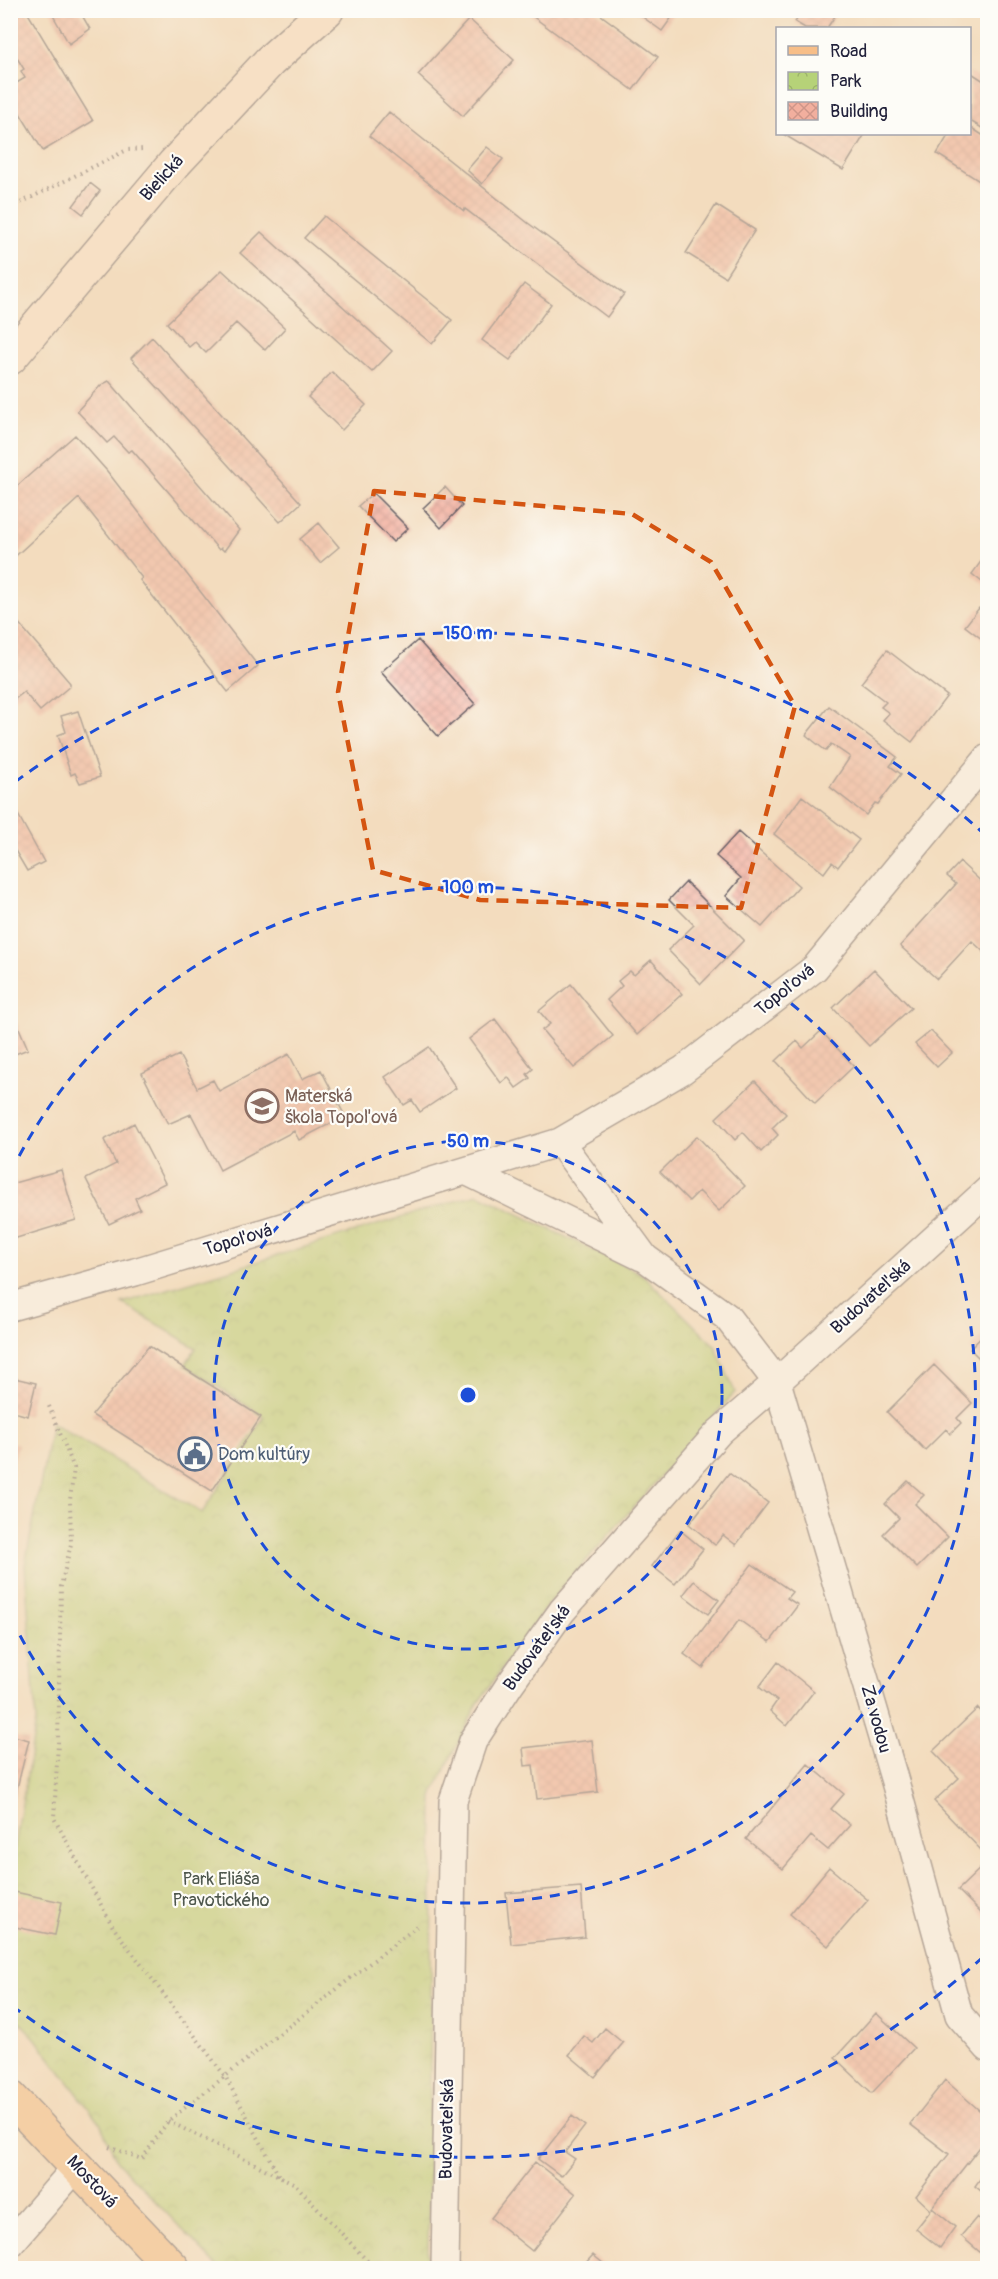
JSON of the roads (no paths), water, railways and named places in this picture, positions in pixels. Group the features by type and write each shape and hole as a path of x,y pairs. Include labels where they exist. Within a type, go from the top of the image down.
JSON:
{"main road":[{"name":"Bielická","path":"10,358 174,164 270,61 327,10"},
{"name":"Mostová","path":"10,2097 173,2268"}],"street":[{"name":"Topoľová","path":"10,1307 560,1142 683,1070 815,968 987,758"},
{"path":"560,1142 645,1258"},
{"path":"466,1171 645,1258 727,1317 777,1382"},
{"name":"Budovateľská","path":"444,2268 453,1801 473,1741 562,1611 719,1432 987,1191"},
{"name":"Za vodou","path":"777,1382 896,1785 959,2015 987,2048"},
{"path":"10,2244 77,2166"}],"place":[{"name":"Materská škola Topoľová","path":"262,1106"},
{"name":"Dom kultúry","path":"195,1454"}],"park label":[{"name":"Park Eliáša Pravotického","path":"221,1889"}]}
